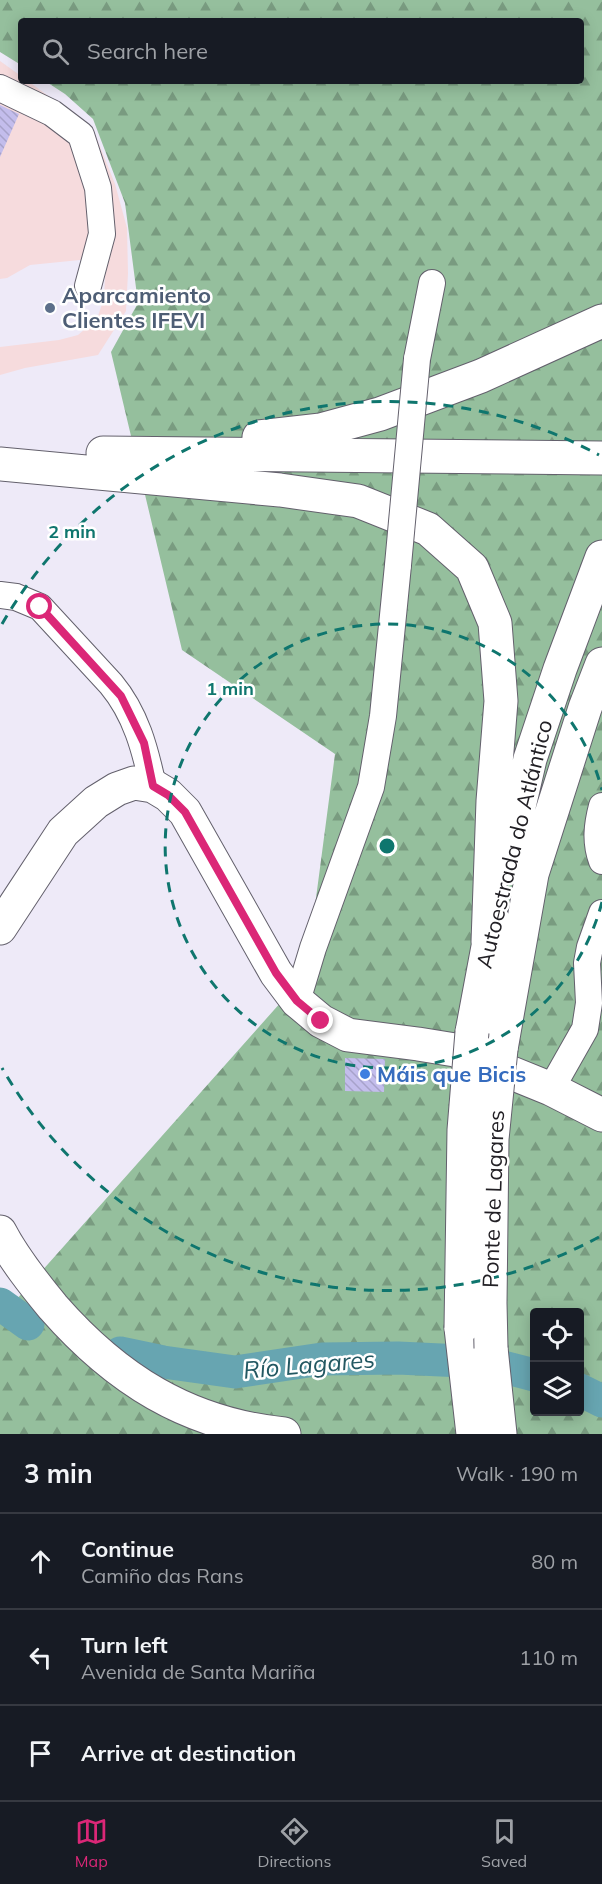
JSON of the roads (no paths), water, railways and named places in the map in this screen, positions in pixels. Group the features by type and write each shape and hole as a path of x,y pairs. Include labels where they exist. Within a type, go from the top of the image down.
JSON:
{"main road":[{"path":"93,453 174,441 255,438 321,430 380,414 481,376 602,321"},
{"path":"0,456 93,453 602,458"},
{"path":"0,464 280,490 358,501 428,530 472,568 495,623 501,701 493,801 488,942"},
{"path":"160,478 386,473 602,477"},
{"name":"Autoestrada do Atlántico","path":"471,1032 488,942 530,759 560,669 602,557"},
{"name":"Autoestrada do Atlántico","path":"501,1049 532,874 585,708 602,664"},
{"path":"0,928 63,832 96,802 117,789 134,783 153,786 168,795 185,812 276,973 297,1001 321,1021 348,1035 454,1050 550,1089 602,1115"},
{"name":"Ponte de Lagares","path":"471,1032 464,1130 461,1328 473,1434"},
{"name":"Ponte de Lagares","path":"500,1434 491,1348 490,1303 492,1139 501,1049"},
{"path":"0,1232 38,1290 77,1334 130,1379 218,1428 242,1428 284,1434"}],"street":[{"path":"0,88 52,113 81,135 99,188 102,234 88,286"},
{"path":"297,1001 313,948 371,787 383,716 417,359 432,283"},
{"path":"0,596 16,597 40,607 116,690 144,743 153,786"},
{"path":"602,806 597,835 602,861"},
{"path":"550,1089 585,1029 589,1003 587,963 590,947 602,914"}],"waterway":[{"name":"Río Lagares","path":"0,1304 28,1324"},
{"name":"Río Lagares","path":"120,1353 163,1362 235,1372 322,1359 398,1358 484,1362 530,1374"},
{"name":"Río Lagares","path":"584,1392 602,1401"}],"place":[{"name":"Aparcamiento Clientes IFEVI","path":"50,308"},
{"name":"Máis que Bicis","path":"365,1074"}]}
